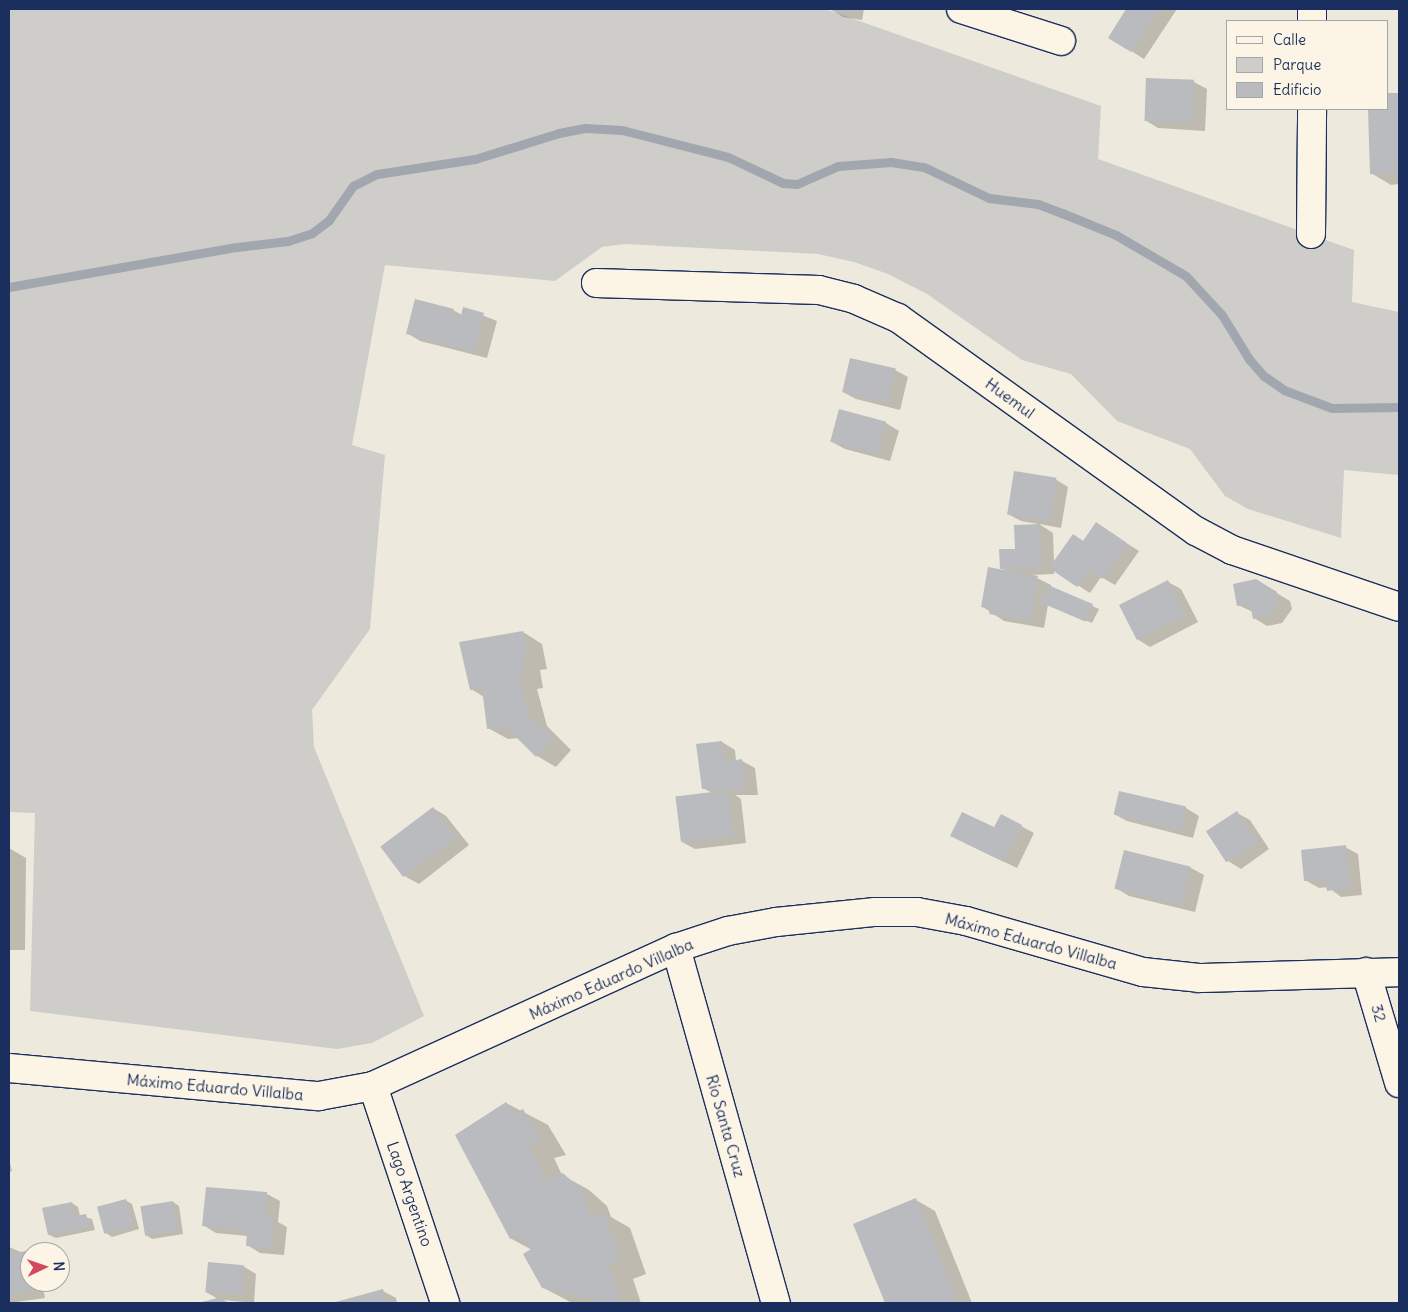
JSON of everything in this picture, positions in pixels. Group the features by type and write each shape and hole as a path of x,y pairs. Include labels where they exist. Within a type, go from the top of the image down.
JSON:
{"street":[{"path":"962,9 1061,41"},
{"path":"1311,234 1312,110"},
{"name":"Huemul","path":"596,283 819,290 854,299 898,318 1196,531 1232,550 1399,607"},
{"name":"Máximo Eduardo Villalba","path":"9,1068 319,1096 373,1086 676,948 728,931 776,922 875,912 917,912 966,921 1144,972 1199,978 1399,972"},
{"name":"Río Santa Cruz","path":"676,948 776,1303"},
{"name":"32","path":"1366,972 1399,1083"},
{"name":"Lago Argentino","path":"373,1086 445,1303"}],"green space":[{"path":"9,9 825,9 1101,106 1098,159 1354,250 1352,302 1399,312 1399,475 1344,470 1341,538 1248,509 1225,496 1190,449 1117,421 1071,374 1022,360 927,294 888,274 854,262 818,254 625,244 602,247 555,281 385,265 352,445 385,455 370,629 312,710 314,747 424,1016 372,1043 337,1049 30,1011 35,813 9,812"}],"building":[{"path":"827,9 850,9 850,14"},
{"path":"1126,9 1159,9 1131,52 1108,38"},
{"path":"1146,78 1194,80 1192,123 1144,121"},
{"path":"1388,93 1399,93 1399,173 1370,174 1368,110 1388,110"},
{"path":"415,299 454,309 452,314 461,316 463,307 484,313 474,352 406,334"},
{"path":"850,358 896,369 888,403 842,392"},
{"path":"839,409 886,422 878,455 830,442"},
{"path":"1014,471 1056,478 1050,521 1007,514"},
{"path":"1096,522 1127,543 1102,579 1088,570 1077,587 1049,568 1073,534 1083,541"},
{"path":"1040,524 1042,567 1000,569 999,549 1015,549 1014,525"},
{"path":"988,567 1038,576 1031,621 989,614 990,609 981,607"},
{"path":"1256,579 1277,592 1279,601 1269,616 1253,619 1250,603 1237,606 1233,584"},
{"path":"1168,580 1186,615 1137,640 1119,605"},
{"path":"1048,585 1093,604 1086,622 1041,602"},
{"path":"523,631 528,658 521,659 524,678 518,678 528,714 552,738 536,757 506,727 487,729 482,688 470,690 459,642"},
{"path":"722,741 725,762 742,759 746,788 702,789 696,744"},
{"path":"728,790 734,836 681,842 675,796"},
{"path":"1119,791 1186,807 1181,830 1114,814"},
{"path":"433,807 456,837 403,877 380,847"},
{"path":"1237,811 1257,842 1226,862 1206,831"},
{"path":"962,812 994,827 1001,814 1022,825 1004,862 950,836"},
{"path":"1346,845 1350,888 1327,891 1325,879 1304,881 1301,850"},
{"path":"1124,850 1191,867 1181,906 1114,889"},
{"path":"506,1102 515,1113 523,1109 541,1140 529,1144 545,1180 563,1173 581,1190 591,1217 604,1212 621,1260 608,1264 622,1303 590,1303 597,1301 542,1288 523,1254 531,1249 519,1234 510,1239 455,1135"},
{"path":"206,1187 267,1192 265,1218 274,1219 271,1248 246,1246 247,1231 202,1226"},
{"path":"916,1198 958,1303 885,1303 853,1224"},
{"path":"126,1199 133,1226 104,1234 97,1207"},
{"path":"173,1201 178,1231 145,1236 140,1206"},
{"path":"72,1202 75,1216 86,1214 89,1227 48,1235 42,1208"},
{"path":"9,1243 12,1254 20,1252 20,1292 27,1292 9,1295"},
{"path":"208,1262 244,1265 241,1295 205,1292"},
{"path":"383,1289 387,1303 332,1303"},
{"path":"221,1297 222,1303 198,1303"}],"waterway":[{"path":"9,287 237,247 288,241 312,233 329,220 353,186 377,174 475,159 559,133 585,128 622,130 728,157 783,183 797,184 838,166 891,162 924,167 989,198 1038,204 1116,235 1186,276 1222,315 1249,359 1264,376 1284,390 1332,408 1399,407"}]}
